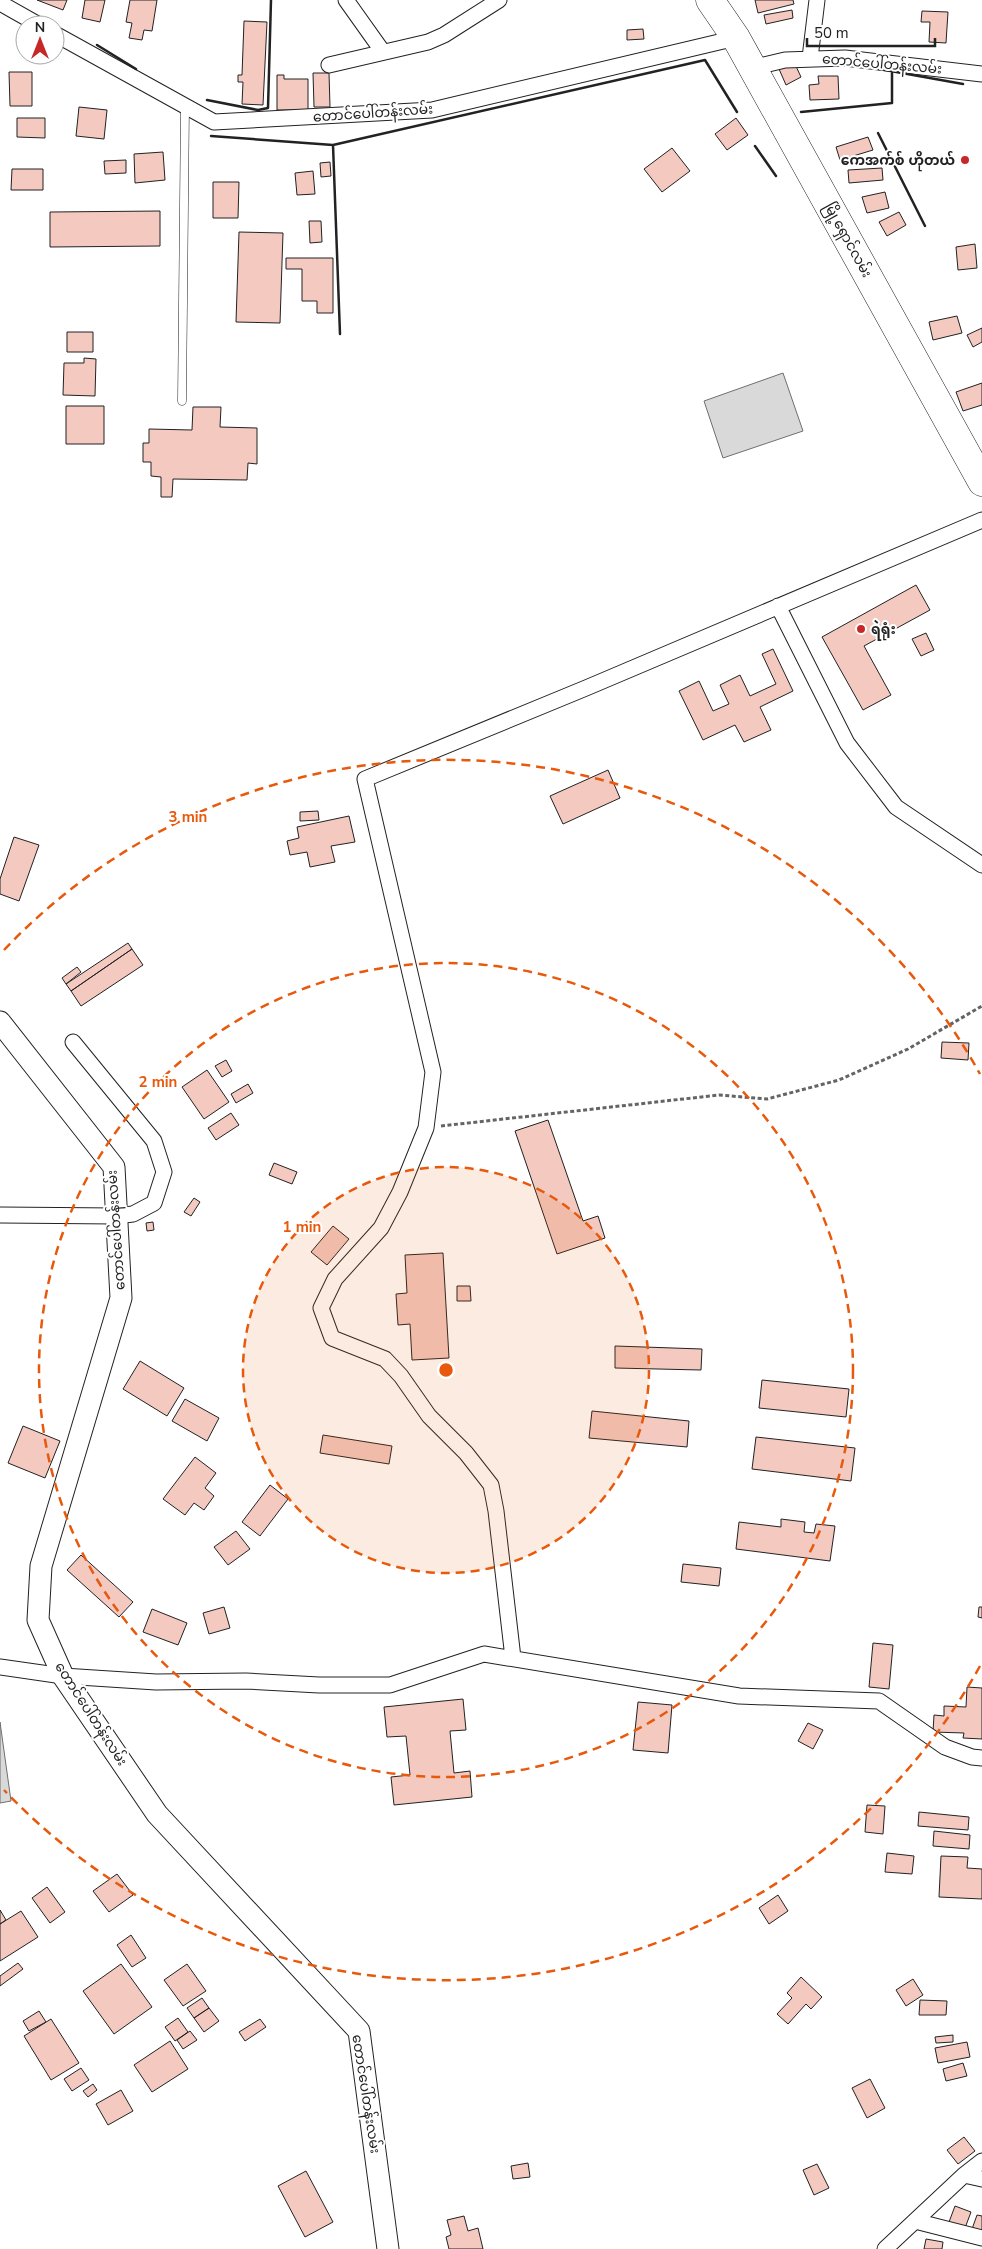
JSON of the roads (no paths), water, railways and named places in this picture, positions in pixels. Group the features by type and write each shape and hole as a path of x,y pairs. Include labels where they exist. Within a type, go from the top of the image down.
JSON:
{"highway":[{"name":"မြို့ရှောင်လမ်း","path":"710,0 736,38 982,482"}],"street":[{"path":"346,0 383,52"},
{"path":"329,65 383,52 411,48 444,35 499,0"},
{"path":"810,58 817,0"},
{"path":"0,4 20,15"},
{"name":"တောင်ပေါ်တန်းလမ်း","path":"65,40 214,122 432,110 736,38"},
{"name":"တောင်ပေါ်တန်းလမ်း","path":"752,68 785,60 845,58 982,74"},
{"path":"513,1658 496,1511 491,1485 466,1453 429,1416 401,1376 385,1359 332,1338 321,1308 335,1279 381,1228 400,1192 426,1128 433,1072 365,779 982,520"},
{"path":"778,606 847,743 896,807 982,865"},
{"name":"တောင်ပေါ်တန်းလမ်း","path":"0,1022 114,1168 121,1298 41,1566 38,1620 63,1676 157,1814 360,2031 388,2249"},
{"path":"0,1216 116,1216 133,1214 154,1203 164,1172 154,1141 73,1042"},
{"path":"0,1667 63,1676 156,1682 246,1681 319,1685 390,1685 484,1654 739,1696 879,1701 945,1747 972,1757 982,1758"},
{"path":"885,2249 964,2175 982,2161"},
{"path":"964,2175 982,2179"},
{"path":"915,2221 982,2238"}],"lane":[{"path":"182,401 185,106"}],"place":[{"name":"ကေအက်စ် ဟိုတယ်","path":"965,160"},
{"name":"ရဲရုံး","path":"861,629"}]}
